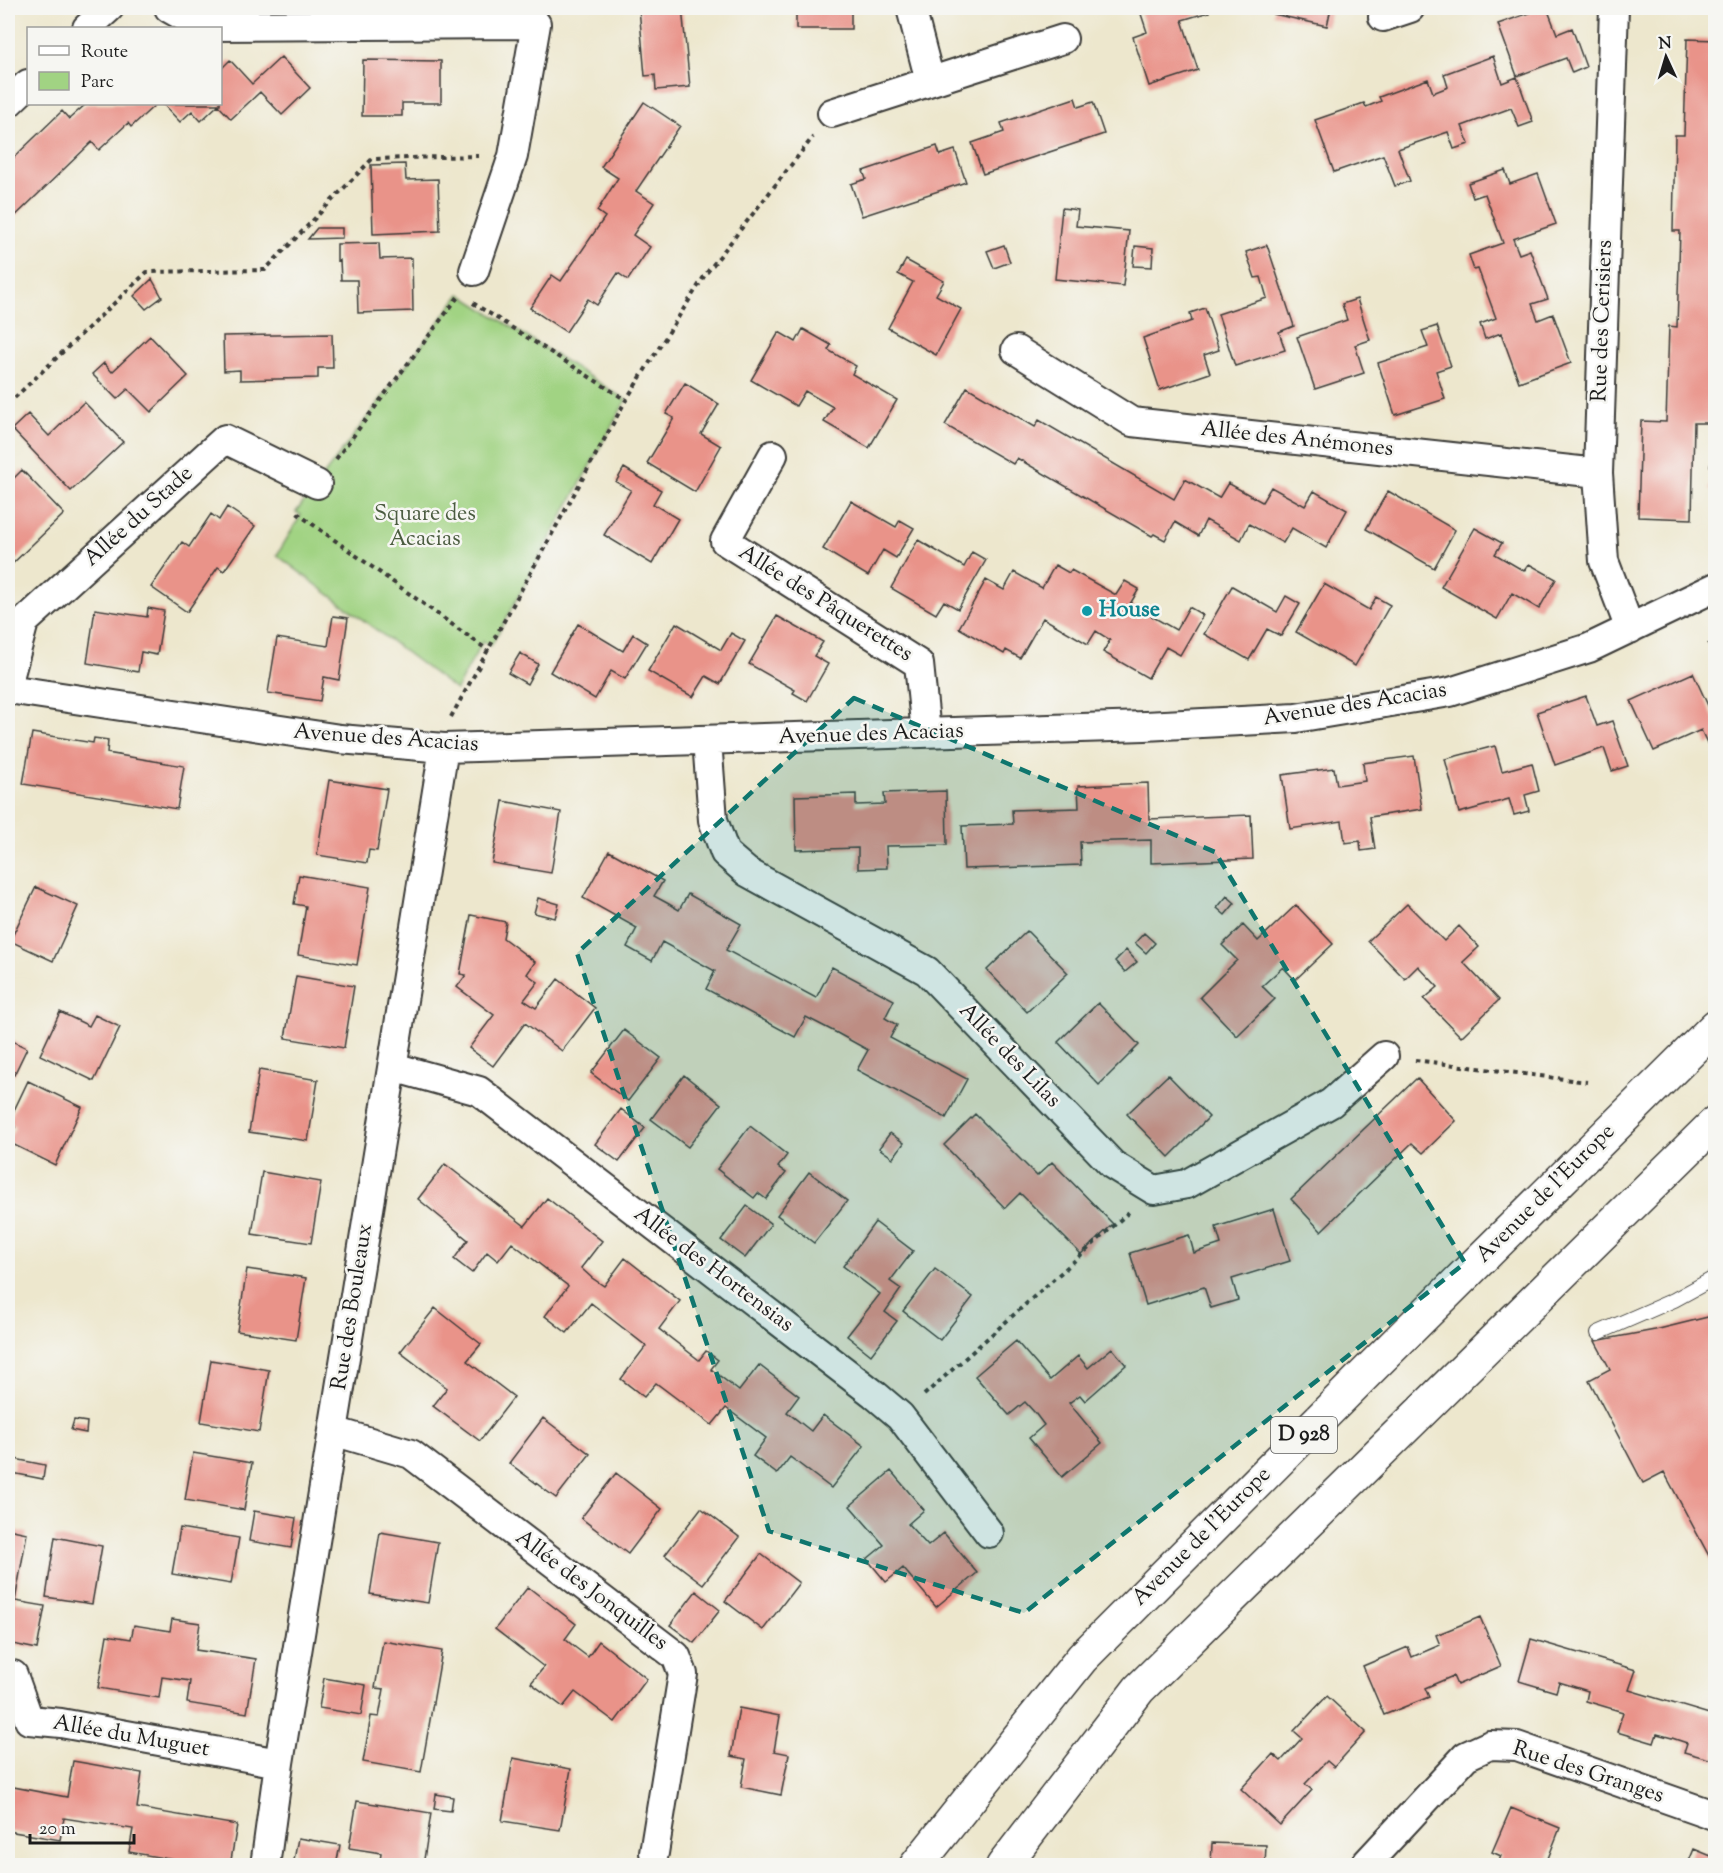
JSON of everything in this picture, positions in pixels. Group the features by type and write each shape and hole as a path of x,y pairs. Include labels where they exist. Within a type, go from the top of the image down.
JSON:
{"main road":[{"name":"Avenue de l'Europe","path":"915,1866 1082,1658 1360,1378 1716,1026"},
{"name":"D 928","path":"1003,1866 1139,1689 1716,1122"}],"street":[{"path":"88,27 109,8"},
{"path":"170,8 201,26 536,24 513,156 467,283"},
{"path":"911,8 930,81"},
{"path":"1383,17 1410,8"},
{"name":"Rue des Cerisiers","path":"1614,8 1598,473 1604,561 1630,629"},
{"path":"832,113 1063,39"},
{"path":"8,103 27,85"},
{"name":"Allée des Anémones","path":"1016,350 1132,422 1598,473"},
{"name":"Allée du Stade","path":"8,682 24,622 225,439 316,484"},
{"name":"Allée des Pâquerettes","path":"773,455 724,541 919,663 926,733"},
{"name":"Avenue des Acacias","path":"8,689 316,736 444,748 1145,726 1296,718 1450,692 1589,648 1716,587"},
{"name":"Allée des Lilas","path":"707,740 713,820 725,853 747,872 927,971 1113,1165 1154,1190"},
{"name":"Rue des Bouleaux","path":"265,1866 279,1763 444,748"},
{"path":"1154,1190 1187,1184 1331,1102 1384,1056"},
{"name":"Allée des Hortensias","path":"393,1067 479,1091 874,1394 900,1416 989,1533"},
{"name":"Allée des Jonquilles","path":"333,1431 411,1454 676,1656 683,1674 654,1853"},
{"name":"Allée du Muguet","path":"13,1675 29,1720 279,1763"},
{"name":"Rue des Granges","path":"1364,1866 1466,1756 1490,1744 1517,1746 1716,1816"}],"lane":[{"path":"1598,1333 1674,1300 1716,1277"}],"path":[{"path":"444,748 450,719 626,400 705,275 832,113"},
{"path":"8,404 147,272 265,270 372,159 513,156"},
{"path":"489,651 296,512 467,283 626,400"},
{"path":"1384,1056 1587,1082"},
{"path":"900,1416 1154,1190"}],"highlighted area":[{"path":"854,698 1215,852 1465,1263 1024,1613 769,1531 577,953"}],"green space":[{"name":"Square des Acacias","path":"460,294 626,400 491,646 483,641 456,690 277,555 301,515 296,512"}],"building":[{"path":"8,8 17,8 8,17"},
{"path":"639,8 682,8 690,87 656,90 655,75 645,76"},
{"path":"796,8 851,8 851,29 796,29"},
{"path":"1139,8 1208,8 1209,12 1182,20 1198,70 1149,86 1133,37 1147,32"},
{"path":"1275,8 1331,8 1327,26 1273,14"},
{"path":"1547,8 1557,34 1572,28 1586,67 1572,73 1566,58 1517,76 1498,24"},
{"path":"1687,39 1716,40 1716,423 1694,423 1692,519 1638,517 1641,421 1666,422 1669,326 1677,327 1680,231 1673,231 1675,135 1684,135"},
{"path":"1493,56 1502,83 1517,77 1533,122 1519,127 1511,108 1462,126 1469,144 1454,149 1448,132 1398,149 1410,181 1395,186 1383,155 1334,172 1315,120 1364,103 1366,107 1381,101 1379,97 1428,79 1433,93 1448,87 1444,74"},
{"path":"281,57 310,88 282,115 260,92 231,119 218,105 222,105 222,68 230,60 252,84"},
{"path":"363,60 441,61 441,103 402,103 402,116 362,116"},
{"path":"1075,98 1078,107 1093,102 1104,134 983,174 972,143 1004,132 1001,123"},
{"path":"644,102 680,126 636,191 654,203 633,235 650,247 628,280 618,273 597,305 588,299 566,332 530,308 552,275 561,281 605,217 597,211 618,178 601,167"},
{"path":"85,105 155,105 131,127 128,123 99,150 92,142 8,223 8,163 62,111 69,119"},
{"path":"164,105 218,105 201,121 192,111 180,122"},
{"path":"937,146 940,155 955,150 966,182 862,216 851,184 866,179 863,171"},
{"path":"405,164 406,180 438,179 440,231 373,234 371,165"},
{"path":"1505,170 1510,184 1538,174 1556,224 1513,239 1519,254 1530,250 1548,299 1532,304 1538,320 1553,314 1571,363 1519,382 1501,333 1485,339 1480,324 1496,318 1478,269 1474,270 1469,255 1503,243 1485,194 1473,198 1468,183"},
{"path":"1062,208 1078,210 1076,226 1129,231 1123,286 1055,279"},
{"path":"8,223 14,231 8,237"},
{"path":"317,228 342,228 342,238 308,239"},
{"path":"379,243 380,259 412,258 413,311 358,313 357,280 341,280 340,260 337,261 337,244"},
{"path":"1004,245 1010,262 994,268 987,251"},
{"path":"1267,245 1294,326 1279,332 1285,350 1235,366 1218,314 1267,298 1261,277 1255,278 1246,252"},
{"path":"1135,246 1153,248 1152,267 1133,266"},
{"path":"906,260 944,281 936,295 961,309 936,355 888,328 913,282 898,274"},
{"path":"152,279 162,297 146,309 134,296"},
{"path":"1357,299 1370,340 1355,345 1364,373 1315,389 1297,337 1347,320 1342,304"},
{"path":"1205,308 1219,350 1204,355 1210,373 1160,390 1143,338 1192,321 1190,313"},
{"path":"1437,326 1451,366 1436,371 1445,399 1395,415 1378,363 1428,347 1422,331"},
{"path":"803,329 831,345 828,350 856,366 852,374 897,400 869,448 824,422 833,407 805,391 796,406 751,380 779,332 796,342"},
{"path":"332,334 333,368 318,368 318,378 240,380 240,370 224,371 223,336"},
{"path":"150,336 188,376 151,412 128,389 117,399 92,374 104,363 112,372"},
{"path":"685,383 719,404 701,434 721,446 695,492 647,463 674,418 666,414"},
{"path":"967,387 1035,427 1039,420 1174,499 1185,479 1219,498 1228,483 1262,502 1271,487 1305,506 1314,491 1347,510 1326,548 1292,528 1283,543 1249,524 1241,540 1206,520 1198,536 1175,522 1165,540 1154,534 1152,536 1017,458 1013,464 945,425"},
{"path":"84,402 123,442 71,491 12,429 28,414 49,436"},
{"path":"1716,448 1716,467 1710,466"},
{"path":"624,468 661,490 653,504 678,519 652,564 604,535 631,490 616,482"},
{"path":"22,470 64,514 8,568 8,484"},
{"path":"1714,474 1716,474 1716,491 1709,490"},
{"path":"1388,491 1455,530 1434,568 1366,529"},
{"path":"851,501 896,527 900,520 914,528 896,558 883,550 868,576 823,549"},
{"path":"227,507 255,526 224,571 218,567 187,612 151,587 182,542 189,547 211,514 219,520"},
{"path":"1475,528 1502,543 1495,554 1524,571 1529,564 1556,579 1539,609 1512,593 1497,619 1441,587"},
{"path":"918,540 964,567 972,552 986,560 958,609 944,601 936,614 891,588"},
{"path":"1055,565 1069,573 1071,570 1116,595 1125,581 1139,589 1130,604 1176,630 1189,607 1203,615 1180,655 1166,647 1148,678 1103,652 1110,640 1096,631 1088,644 1043,618 1020,658 1006,650 1004,654 959,628 986,580 1004,590 1014,572 1042,588"},
{"path":"1324,584 1369,610 1376,597 1390,605 1355,666 1296,632"},
{"path":"1232,586 1277,612 1286,596 1300,604 1281,636 1267,629 1249,660 1204,634"},
{"path":"148,608 164,611 157,655 141,652 138,672 87,663 95,609 147,617"},
{"path":"333,616 348,618 339,680 324,677 320,701 268,693 277,638 328,646"},
{"path":"777,616 823,642 814,656 828,664 807,701 793,693 795,690 749,664"},
{"path":"676,623 721,650 731,633 745,641 720,684 706,676 693,697 648,671"},
{"path":"578,624 623,651 633,634 647,643 625,679 611,671 595,699 550,672"},
{"path":"1716,639 1716,657 1708,644"},
{"path":"520,653 538,664 527,684 508,673"},
{"path":"1693,673 1716,723 1716,741 1708,745 1701,730 1654,751 1631,701"},
{"path":"1586,696 1597,726 1612,721 1628,766 1612,771 1604,748 1555,765 1537,712"},
{"path":"32,733 93,743 94,738 108,740 107,753 184,766 177,809 23,784"},
{"path":"1495,746 1502,771 1532,763 1539,791 1525,795 1529,811 1514,815 1509,799 1459,813 1445,759"},
{"path":"1414,756 1422,809 1370,817 1375,849 1361,851 1360,841 1345,843 1342,821 1290,829 1282,775 1334,768 1337,785 1365,781 1363,763"},
{"path":"329,780 387,789 377,851 369,850 367,863 317,855"},
{"path":"1148,783 1149,819 1251,815 1253,859 1151,863 1151,840 1080,842 1081,865 964,869 962,826 1013,824 1012,810 1079,808 1078,786"},
{"path":"946,791 947,845 886,846 887,868 858,869 858,848 796,850 795,796 856,794 856,805 885,804 884,793"},
{"path":"503,801 561,812 551,873 492,863"},
{"path":"609,851 663,881 654,896 679,910 688,894 741,924 726,950 816,998 832,967 894,1000 885,1018 897,1025 890,1038 967,1079 946,1118 857,1070 868,1050 837,1033 806,1017 795,1037 706,989 715,971 662,942 652,961 627,947 637,928 583,898"},
{"path":"299,875 370,887 357,965 298,955 306,906 294,904"},
{"path":"36,887 78,906 53,961 10,941"},
{"path":"1227,896 1235,903 1225,915 1217,908"},
{"path":"538,898 559,904 555,918 534,913"},
{"path":"1407,904 1444,941 1459,926 1479,947 1463,962 1499,1000 1461,1037 1424,999 1438,987 1418,966 1405,979 1368,941"},
{"path":"1296,905 1333,944 1295,980 1283,967 1262,986 1275,999 1237,1036 1200,997 1237,960 1222,945 1243,925 1258,941"},
{"path":"471,915 506,922 503,938 535,962 527,974 538,982 524,1000 536,1008 558,979 595,1008 562,1051 525,1023 493,1066 469,1048 494,1015 457,987 466,975 460,974"},
{"path":"1027,931 1068,973 1027,1012 987,970"},
{"path":"1144,933 1155,943 1146,953 1135,943"},
{"path":"1126,950 1137,962 1125,972 1115,961"},
{"path":"296,976 354,986 344,1048 285,1038"},
{"path":"1098,1003 1139,1045 1099,1085 1058,1042"},
{"path":"60,1012 89,1026 95,1015 120,1027 94,1081 40,1055"},
{"path":"624,1030 661,1058 628,1101 591,1073"},
{"path":"8,1039 27,1048 14,1075 8,1072"},
{"path":"259,1070 318,1080 308,1141 249,1132"},
{"path":"684,1075 721,1104 688,1147 651,1119"},
{"path":"1168,1075 1209,1117 1169,1157 1127,1114"},
{"path":"1417,1078 1456,1121 1423,1153 1412,1143 1321,1231 1291,1199"},
{"path":"28,1081 82,1107 55,1165 8,1142 15,1127 8,1123"},
{"path":"621,1109 645,1128 619,1162 595,1144"},
{"path":"975,1114 1037,1176 1052,1162 1113,1224 1081,1254 1020,1193 1005,1208 944,1145"},
{"path":"750,1126 787,1155 778,1167 786,1173 766,1199 758,1193 754,1198 717,1169"},
{"path":"890,1133 904,1143 893,1158 879,1148"},
{"path":"445,1164 525,1226 547,1198 602,1241 581,1268 592,1278 604,1286 625,1258 680,1301 659,1329 699,1360 706,1351 718,1360 711,1369 739,1391 759,1365 799,1396 787,1412 811,1431 823,1415 864,1446 831,1488 790,1457 777,1474 753,1456 766,1438 726,1408 712,1425 656,1383 644,1397 621,1379 646,1346 591,1303 567,1333 545,1316 568,1286 512,1243 498,1261 487,1252 472,1273 454,1259 468,1240 418,1199"},
{"path":"262,1172 321,1182 311,1243 252,1234"},
{"path":"809,1172 847,1201 814,1243 777,1215"},
{"path":"747,1206 771,1224 745,1258 721,1240"},
{"path":"1274,1209 1290,1261 1232,1279 1238,1300 1211,1308 1204,1287 1146,1305 1130,1253 1189,1235 1194,1253 1221,1244 1216,1227"},
{"path":"875,1222 913,1251 890,1281 901,1289 885,1312 897,1321 871,1355 847,1336 880,1294 843,1266"},
{"path":"247,1269 306,1278 296,1340 237,1331"},
{"path":"935,1269 973,1297 940,1340 903,1311"},
{"path":"435,1308 481,1344 467,1361 514,1397 480,1441 433,1406 447,1388 400,1352"},
{"path":"1716,1315 1716,1569 1664,1472 1643,1483 1589,1380 1610,1369 1595,1341 1655,1330"},
{"path":"1016,1341 1050,1380 1078,1356 1088,1368 1112,1348 1126,1365 1085,1401 1080,1395 1069,1403 1102,1443 1062,1477 1029,1438 1044,1425 1035,1413 1025,1402 1009,1415 975,1376"},
{"path":"211,1360 269,1370 259,1432 201,1422"},
{"path":"543,1418 590,1454 556,1498 509,1463"},
{"path":"74,1420 87,1422 86,1433 71,1430"},
{"path":"193,1453 252,1463 244,1510 185,1500"},
{"path":"15,1459 45,1465 43,1479 12,1473"},
{"path":"891,1471 924,1510 908,1524 928,1546 944,1533 977,1573 936,1607 903,1568 886,1582 867,1559 884,1545 850,1506"},
{"path":"616,1473 662,1509 628,1554 581,1518"},
{"path":"701,1508 739,1537 703,1584 665,1555"},
{"path":"254,1511 296,1518 291,1548 249,1541"},
{"path":"180,1528 239,1538 231,1584 172,1574"},
{"path":"8,1529 27,1533 15,1601 45,1606 37,1649 8,1643 14,1606 8,1605"},
{"path":"380,1532 438,1542 428,1603 370,1594"},
{"path":"55,1537 102,1546 92,1604 46,1597"},
{"path":"761,1554 799,1583 763,1630 725,1601"},
{"path":"528,1587 576,1624 565,1639 576,1648 588,1657 599,1641 647,1679 615,1722 575,1692 563,1707 531,1683 544,1667 495,1629"},
{"path":"696,1591 720,1610 694,1643 670,1625"},
{"path":"1480,1617 1501,1666 1457,1685 1453,1676 1425,1688 1429,1697 1384,1715 1363,1666 1408,1647 1412,1657 1440,1645 1436,1635"},
{"path":"172,1619 200,1623 196,1650 256,1659 247,1713 187,1703 190,1681 162,1677 159,1698 98,1688 107,1635 131,1639 134,1625 170,1631"},
{"path":"1531,1639 1636,1670 1629,1690 1716,1716 1716,1761 1684,1752 1687,1743 1672,1738 1657,1734 1654,1743 1617,1732 1623,1712 1586,1701 1588,1691 1559,1682 1556,1692 1519,1681"},
{"path":"383,1641 442,1651 421,1772 363,1762 371,1716 379,1717 384,1689 375,1688"},
{"path":"324,1678 366,1685 361,1715 319,1708"},
{"path":"1327,1696 1366,1732 1334,1767 1327,1761 1305,1784 1312,1790 1280,1825 1241,1789 1273,1754 1281,1761 1302,1738 1294,1731"},
{"path":"739,1708 780,1716 774,1751 789,1754 781,1795 741,1787 746,1759 731,1756"},
{"path":"513,1758 571,1769 560,1830 502,1821"},
{"path":"73,1761 142,1773 137,1808 237,1825 230,1866 210,1866 129,1852 133,1829 64,1818 60,1840 8,1831 8,1786 67,1797"},
{"path":"436,1794 453,1797 451,1811 434,1809"},
{"path":"357,1801 431,1813 423,1866 402,1866 380,1862 381,1853 349,1848"},
{"path":"1511,1808 1560,1828 1545,1866 1497,1866 1501,1856 1492,1852"},
{"path":"298,1838 340,1845 336,1866 293,1866"},
{"path":"1212,1843 1266,1845 1265,1866 1211,1866"},
{"path":"1694,1849 1716,1858 1716,1866 1687,1866"}],"place":[{"name":"House","path":"1087,611"}]}
